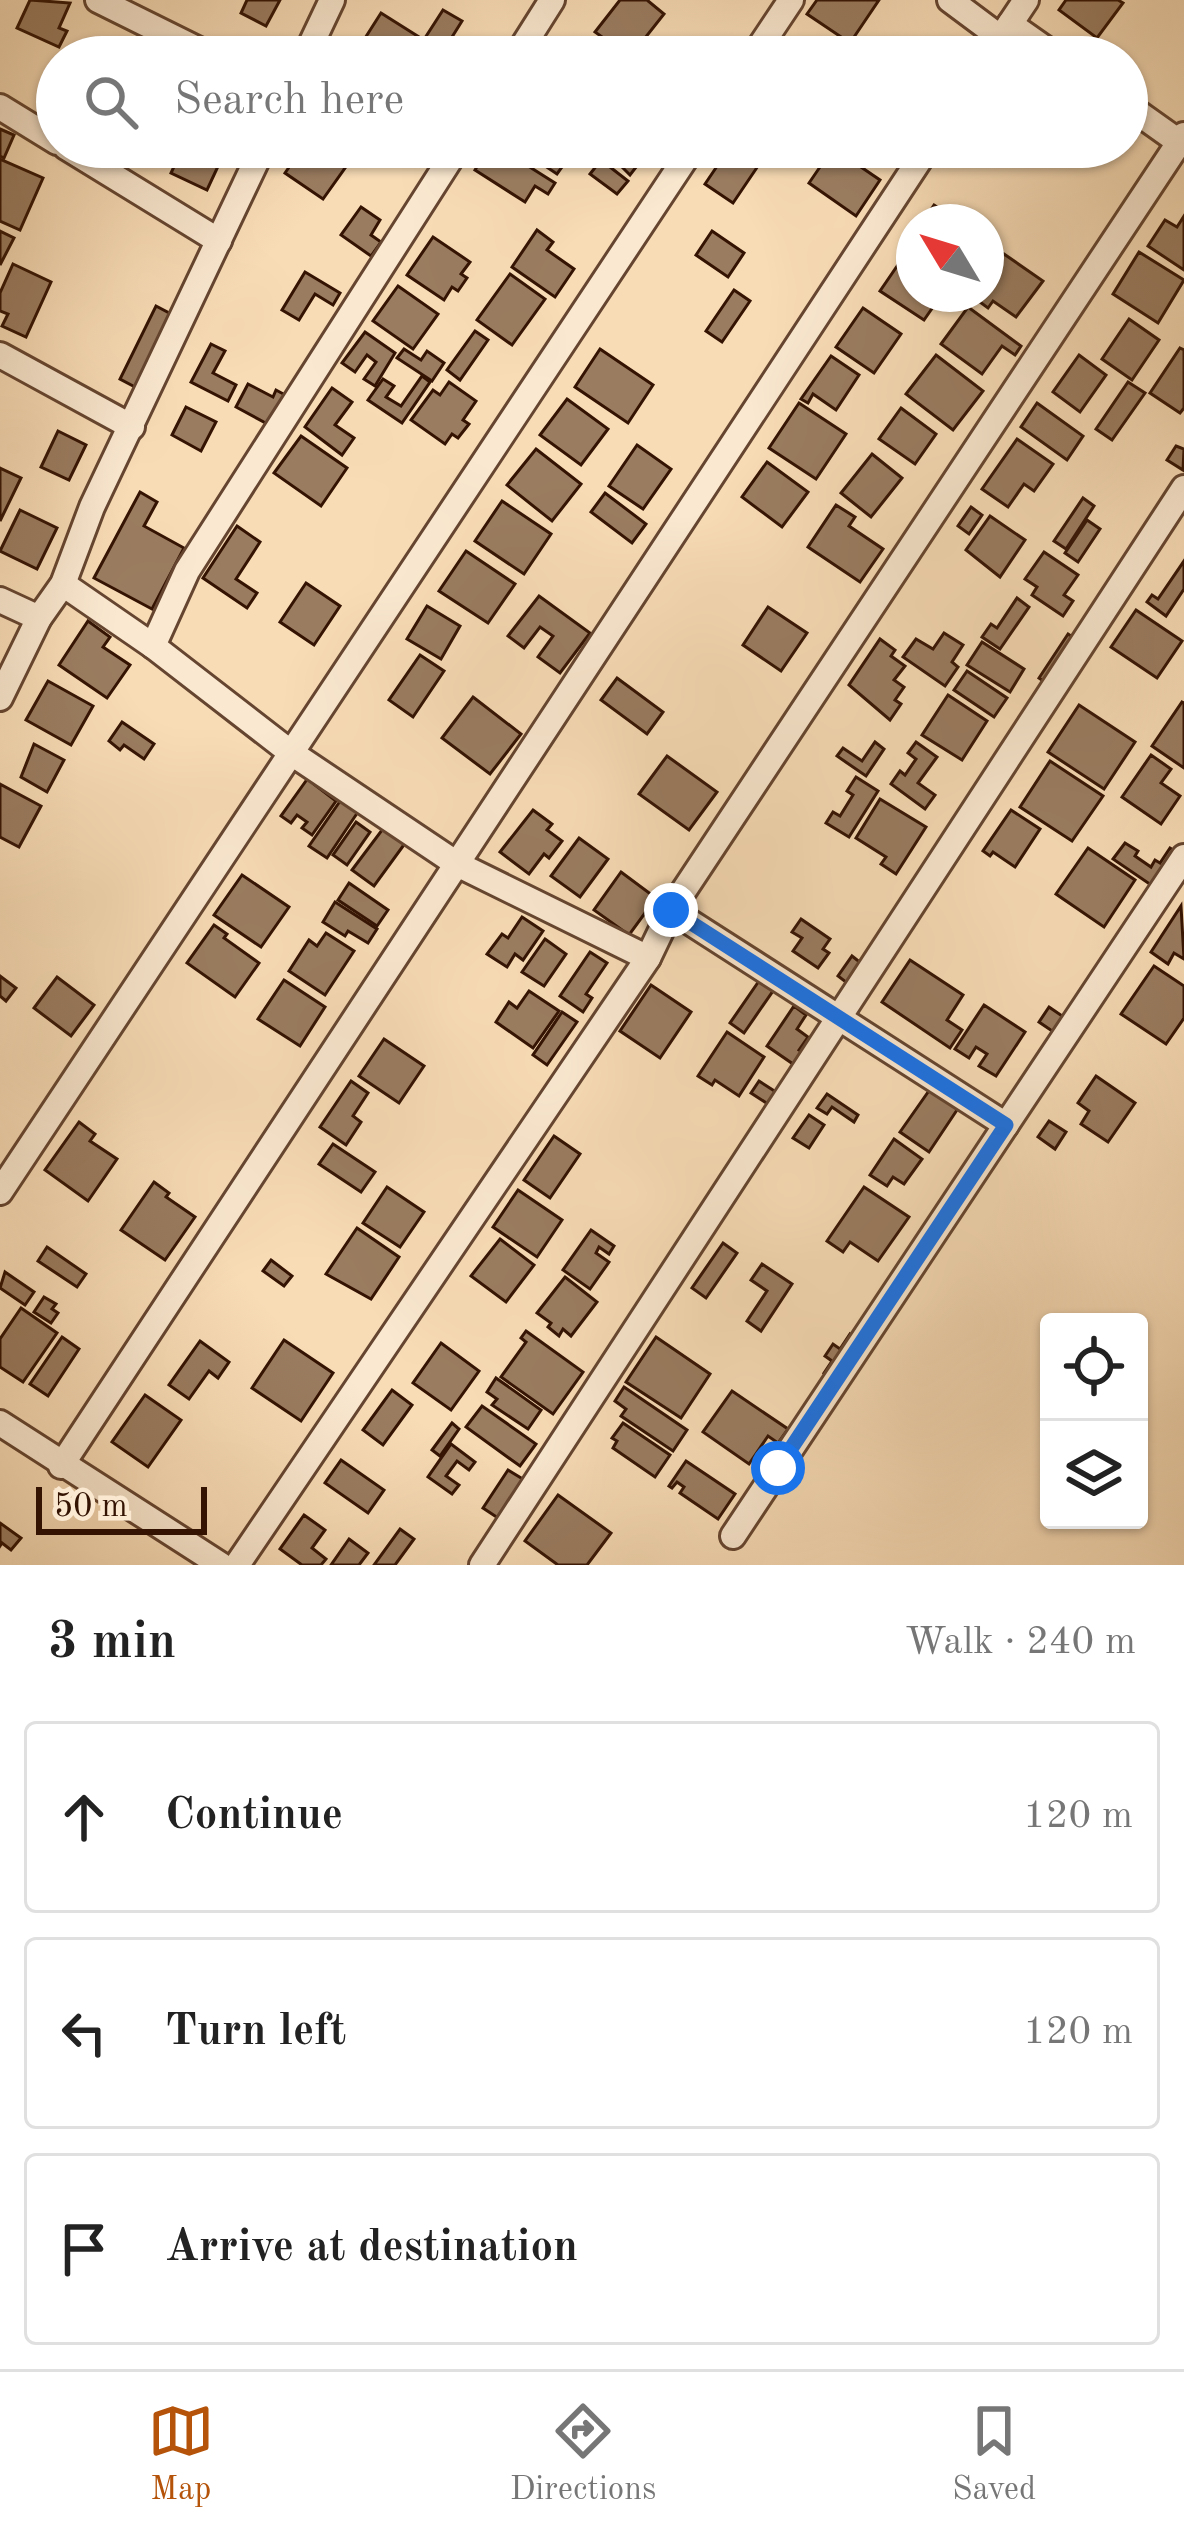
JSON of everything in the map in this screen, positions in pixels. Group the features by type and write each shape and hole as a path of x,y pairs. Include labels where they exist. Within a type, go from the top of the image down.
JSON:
{"street":[{"path":"98,0 171,36"},
{"path":"315,36 332,0"},
{"path":"529,36 552,0"},
{"path":"767,36 791,0"},
{"path":"950,0 995,36"},
{"path":"1003,36 1026,0"},
{"path":"0,107 36,129"},
{"path":"238,1565 648,958 671,910 1182,138 1148,118"},
{"path":"100,168 219,241"},
{"path":"0,698 39,618 63,584 92,508 253,168"},
{"path":"153,646 187,571 445,168"},
{"path":"0,1192 679,168"},
{"path":"62,1466 914,168"},
{"path":"0,355 132,427"},
{"path":"482,1565 1184,488"},
{"path":"63,584 153,646 290,752 458,864 648,958"},
{"path":"0,600 39,618"},
{"path":"733,1536 1184,857"},
{"path":"671,910 1006,1125"},
{"path":"0,1423 221,1565"}],"building":[{"path":"30,0 70,3 59,28 67,31 64,36 36,37 17,28"},
{"path":"247,0 280,0 266,26 241,13"},
{"path":"620,0 647,0 664,14 647,36 595,32"},
{"path":"817,0 879,0 855,36 840,36 807,14"},
{"path":"1066,0 1123,3 1098,36 1059,10"},
{"path":"443,10 462,21 453,36 426,36"},
{"path":"381,13 417,36 366,36"},
{"path":"0,129 14,135 4,158 0,156"},
{"path":"0,159 43,178 20,230 0,221"},
{"path":"173,168 217,168 207,190 171,173"},
{"path":"288,168 345,168 323,199 285,173"},
{"path":"531,168 555,183 548,194 535,186 525,202 475,170"},
{"path":"595,168 611,168 628,181 617,194 590,174"},
{"path":"716,168 757,168 733,203 705,184"},
{"path":"819,168 862,168 880,180 856,216 809,183"},
{"path":"361,207 380,220 371,235 381,242 371,256 341,235"},
{"path":"1184,216 1184,270 1148,246 1165,220 1177,227"},
{"path":"537,230 553,242 547,250 574,269 555,297 512,267"},
{"path":"0,231 14,238 0,265"},
{"path":"712,231 744,253 728,277 696,255"},
{"path":"433,237 470,262 461,274 467,278 458,291 452,287 444,300 407,275"},
{"path":"1139,252 1184,280 1158,323 1113,294"},
{"path":"1004,254 1043,281 1016,317 1004,309"},
{"path":"13,264 51,282 26,337 2,326 8,314 0,311 0,293"},
{"path":"896,268 896,302 880,291"},
{"path":"305,272 340,293 333,305 315,294 299,320 282,310"},
{"path":"510,274 545,299 512,345 477,320"},
{"path":"398,286 438,314 413,349 373,321"},
{"path":"734,290 750,301 722,342 706,331"},
{"path":"156,306 171,314 135,387 120,379"},
{"path":"863,308 901,334 874,373 836,347"},
{"path":"964,312 975,312 1021,346 1015,355 1002,346 982,374 941,344"},
{"path":"1129,319 1159,340 1132,380 1102,359"},
{"path":"475,331 488,340 460,380 447,370"},
{"path":"365,332 395,353 375,386 364,379 376,362 367,355 355,372 342,363"},
{"path":"211,344 225,351 213,373 236,385 228,401 191,382"},
{"path":"1180,348 1184,350 1184,408 1180,413 1150,393"},
{"path":"404,349 421,360 427,351 444,363 432,381 397,358"},
{"path":"600,349 653,385 628,423 575,387"},
{"path":"936,355 983,391 953,430 906,394"},
{"path":"1079,355 1106,375 1080,412 1053,392"},
{"path":"831,356 859,375 836,410 813,394 808,403 801,399"},
{"path":"422,376 430,382 402,423 368,400 383,379 394,386 386,397 401,406"},
{"path":"449,382 476,401 463,420 469,424 458,438 452,434 445,444 411,420 433,390 440,395"},
{"path":"1128,382 1145,393 1112,440 1096,429"},
{"path":"248,384 273,397 276,390 289,397 273,427 236,407"},
{"path":"332,388 352,402 335,425 354,438 342,455 305,427"},
{"path":"567,399 608,429 581,465 540,435"},
{"path":"799,403 846,434 816,479 769,448"},
{"path":"1037,403 1083,436 1067,460 1021,427"},
{"path":"186,407 216,422 201,451 172,435"},
{"path":"901,408 936,434 915,464 879,439"},
{"path":"58,431 86,445 69,480 41,467"},
{"path":"301,436 347,468 321,506 274,473"},
{"path":"1017,439 1053,464 1034,491 1024,484 1008,507 982,489"},
{"path":"637,445 671,469 643,509 609,486"},
{"path":"1176,446 1184,449 1183,470 1167,460"},
{"path":"536,449 581,484 552,521 507,485"},
{"path":"872,454 902,478 871,517 841,493"},
{"path":"767,462 808,492 782,527 742,497"},
{"path":"0,468 21,478 0,521"},
{"path":"140,492 157,502 144,526 184,548 152,609 94,578"},
{"path":"605,493 646,524 632,543 591,512"},
{"path":"1083,498 1094,506 1066,549 1054,541"},
{"path":"502,501 551,534 524,574 475,541"},
{"path":"836,505 855,517 849,526 883,549 860,582 808,547"},
{"path":"971,507 982,515 969,534 958,526"},
{"path":"20,510 57,528 37,569 0,551"},
{"path":"990,516 1025,540 1000,577 966,550"},
{"path":"1087,520 1100,529 1078,562 1065,553"},
{"path":"237,526 260,542 236,579 257,593 247,608 203,578"},
{"path":"466,551 515,584 488,623 439,591"},
{"path":"1044,552 1078,575 1064,595 1073,601 1063,616 1032,595 1037,587 1025,579"},
{"path":"1184,561 1184,589 1166,616 1147,602 1152,595 1158,599"},
{"path":"306,583 340,606 314,645 280,622"},
{"path":"539,596 590,633 560,673 538,657 553,636 540,627 524,648 508,636"},
{"path":"1017,598 1029,607 1000,649 982,637 991,624 997,628"},
{"path":"427,606 460,626 441,659 407,639"},
{"path":"768,607 807,633 781,671 743,645"},
{"path":"1136,610 1182,641 1157,678 1111,647"},
{"path":"88,621 110,637 103,647 130,665 107,698 59,665"},
{"path":"944,633 963,645 952,662 958,667 945,686 903,657 916,639 933,649"},
{"path":"1068,634 1078,641 1049,685 1039,678"},
{"path":"880,639 905,666 894,680 904,687 895,700 901,704 890,720 849,685"},
{"path":"982,642 1024,669 1010,692 967,665"},
{"path":"420,655 444,671 413,717 389,700"},
{"path":"967,671 1007,698 994,717 954,690"},
{"path":"617,678 663,712 647,734 601,700"},
{"path":"48,681 93,706 71,745 26,720"},
{"path":"948,695 987,721 962,760 922,735"},
{"path":"473,697 521,734 490,774 442,738"},
{"path":"1184,703 1184,768 1152,746"},
{"path":"1079,705 1135,742 1104,789 1048,752"},
{"path":"122,722 154,744 144,759 109,741"},
{"path":"875,742 884,749 866,776 837,756 843,748 862,761"},
{"path":"916,742 937,757 918,783 935,795 925,809 891,784 916,759 908,753"},
{"path":"34,744 64,760 47,792 21,777"},
{"path":"1151,755 1171,769 1161,783 1180,796 1161,824 1122,797"},
{"path":"667,756 717,792 689,830 639,794"},
{"path":"1050,761 1103,796 1072,841 1020,807"},
{"path":"313,771 321,777 315,785 336,801 312,835 302,828 307,822 297,815 291,823 281,816"},
{"path":"856,777 878,791 849,837 826,823 833,812 840,816 853,795 847,791"},
{"path":"0,784 41,806 19,847 0,837"},
{"path":"345,794 362,806 327,858 309,846"},
{"path":"880,799 926,827 896,874 881,864 886,857 856,838"},
{"path":"533,810 552,824 547,830 562,841 529,874 500,852"},
{"path":"1011,810 1040,829 1015,867 983,851"},
{"path":"356,822 370,832 347,865 333,855"},
{"path":"385,826 406,842 374,886 352,870"},
{"path":"579,838 608,859 580,897 551,876"},
{"path":"1125,843 1151,867 1170,848 1178,853 1154,887 1113,859"},
{"path":"1088,848 1135,880 1104,927 1056,894"},
{"path":"621,872 656,898 629,935 594,910"},
{"path":"242,875 289,907 261,947 214,915"},
{"path":"349,883 388,910 377,926 338,900"},
{"path":"335,902 377,929 368,943 323,922"},
{"path":"1181,906 1184,959 1174,953 1168,964 1151,952"},
{"path":"522,917 543,931 523,960 515,954 507,967 487,954 502,934 508,938"},
{"path":"801,919 830,939 823,949 829,953 818,968 793,951 802,938 792,932"},
{"path":"214,925 259,963 235,997 187,963"},
{"path":"326,933 354,951 325,995 289,971 309,940 317,946"},
{"path":"545,939 566,954 544,986 522,972"},
{"path":"590,952 607,963 586,994 592,998 583,1012 560,996"},
{"path":"852,956 866,967 851,986 838,976"},
{"path":"910,960 963,995 947,1020 962,1030 950,1048 882,1002"},
{"path":"1154,966 1184,986 1184,1018 1166,1044 1121,1014"},
{"path":"0,976 16,988 6,1001 0,996"},
{"path":"57,977 94,1005 71,1036 34,1008"},
{"path":"761,978 775,988 744,1033 730,1023"},
{"path":"284,980 325,1007 300,1046 258,1019"},
{"path":"651,985 691,1012 660,1058 620,1031"},
{"path":"529,991 559,1011 533,1048 496,1022 509,1002 517,1008"},
{"path":"984,1005 1025,1032 996,1076 979,1066 987,1054 976,1047 969,1058 955,1049"},
{"path":"794,1006 806,1015 797,1029 808,1037 796,1066 767,1046"},
{"path":"1049,1007 1068,1020 1058,1035 1039,1022"},
{"path":"562,1012 577,1022 547,1065 533,1055"},
{"path":"727,1032 764,1057 739,1096 715,1080 712,1085 698,1076"},
{"path":"384,1039 424,1066 399,1103 359,1076"},
{"path":"1096,1076 1135,1103 1108,1142 1081,1124 1089,1111 1078,1103"},
{"path":"351,1081 368,1093 353,1116 361,1122 346,1145 320,1127"},
{"path":"759,1081 779,1094 771,1106 751,1093"},
{"path":"933,1085 961,1104 929,1152 900,1132"},
{"path":"827,1094 858,1115 854,1122 832,1107 827,1114 817,1108"},
{"path":"809,1115 824,1125 809,1148 793,1138"},
{"path":"1049,1121 1066,1132 1055,1149 1038,1137"},
{"path":"79,1122 95,1134 90,1141 117,1159 88,1201 45,1170"},
{"path":"554,1136 580,1154 550,1198 524,1180"},
{"path":"894,1139 922,1159 904,1184 893,1177 887,1186 870,1175"},
{"path":"333,1144 375,1172 361,1192 319,1164"},
{"path":"154,1182 169,1193 166,1197 195,1217 165,1260 121,1230"},
{"path":"387,1187 424,1212 400,1247 363,1223"},
{"path":"864,1187 909,1217 878,1261 850,1242 843,1252 827,1241"},
{"path":"518,1190 562,1220 537,1257 493,1227"},
{"path":"357,1228 399,1257 371,1299 326,1274"},
{"path":"591,1230 614,1246 609,1254 599,1247 596,1253 609,1262 590,1289 563,1270"},
{"path":"500,1239 534,1265 506,1302 471,1276"},
{"path":"723,1243 737,1253 706,1298 692,1288"},
{"path":"47,1247 86,1274 77,1287 38,1261"},
{"path":"271,1260 292,1276 284,1286 263,1271"},
{"path":"762,1264 792,1284 761,1331 747,1321 767,1291 751,1280"},
{"path":"5,1272 34,1292 25,1305 0,1288"},
{"path":"565,1277 597,1302 571,1336 563,1329 559,1336 537,1313"},
{"path":"44,1297 56,1304 52,1309 58,1313 51,1323 34,1312"},
{"path":"21,1308 57,1333 23,1382 0,1367 0,1339"},
{"path":"526,1331 583,1372 553,1414 501,1377 526,1342 521,1338"},
{"path":"850,1334 861,1342 827,1375 832,1361 825,1356 833,1344 840,1349"},
{"path":"62,1337 79,1349 48,1396 30,1384"},
{"path":"656,1337 710,1374 681,1418 626,1382"},
{"path":"284,1340 333,1373 301,1421 252,1388"},
{"path":"200,1341 229,1362 218,1378 209,1371 189,1399 169,1385"},
{"path":"441,1343 479,1371 451,1410 413,1383"},
{"path":"496,1378 541,1410 528,1429 492,1405 497,1399 487,1392"},
{"path":"624,1387 687,1430 673,1451 621,1416 626,1409 615,1401"},
{"path":"392,1390 412,1405 383,1445 363,1430"},
{"path":"732,1391 788,1429 778,1443 768,1436 749,1464 703,1432"},
{"path":"145,1395 181,1420 148,1467 112,1442"},
{"path":"482,1406 536,1444 520,1466 466,1427"},
{"path":"452,1423 459,1429 440,1456 432,1450"},
{"path":"623,1423 670,1455 655,1477 613,1448 617,1441 612,1438"},
{"path":"451,1444 475,1462 469,1470 457,1461 446,1476 459,1485 452,1494 428,1477"},
{"path":"341,1460 384,1490 368,1513 325,1483"},
{"path":"686,1461 735,1494 718,1519 680,1493 684,1487 677,1482 669,1486"},
{"path":"508,1470 526,1481 501,1520 483,1508"},
{"path":"558,1495 611,1533 587,1565 558,1565 525,1541"},
{"path":"304,1515 325,1530 312,1548 326,1559 321,1565 302,1565 280,1549"},
{"path":"0,1523 21,1538 11,1550 0,1546"},
{"path":"400,1529 414,1539 395,1565 374,1565"},
{"path":"349,1539 368,1553 359,1565 331,1565"}],"route":[{"path":"671,910 1006,1125 778,1468"}]}
